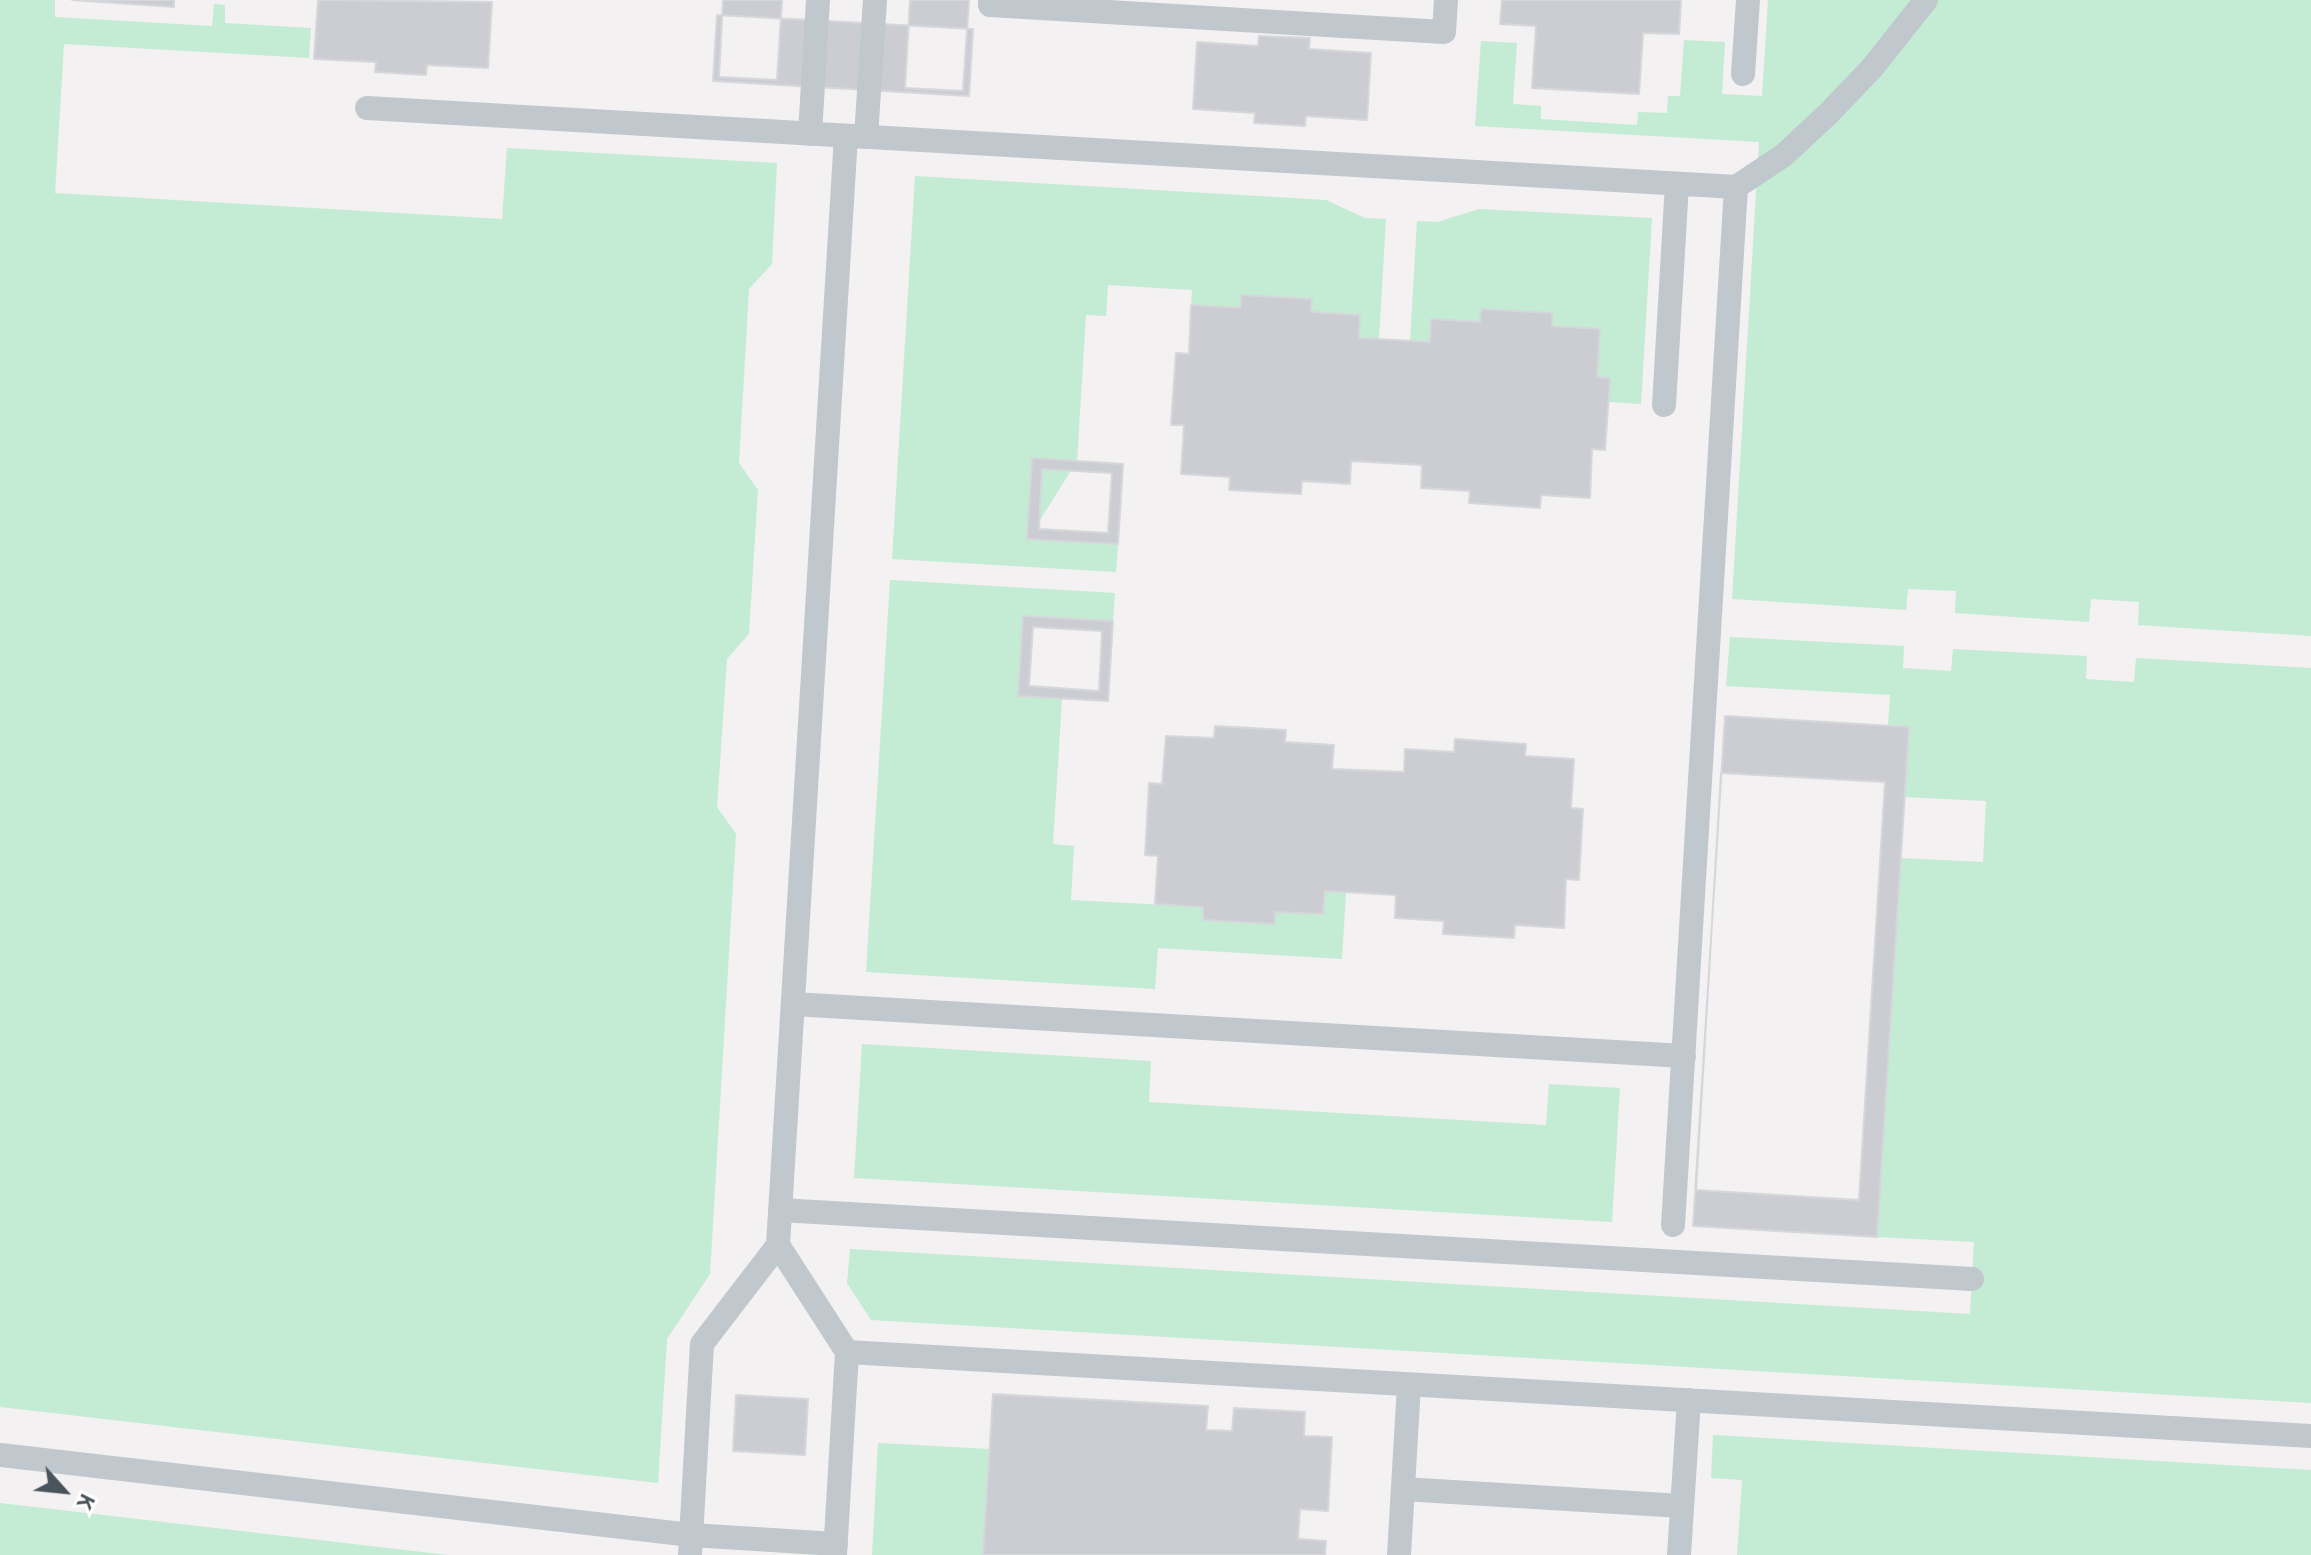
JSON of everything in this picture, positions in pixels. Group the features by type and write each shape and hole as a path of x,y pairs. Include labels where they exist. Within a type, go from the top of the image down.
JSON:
{"lane":[{"path":"810,134 818,0"},
{"path":"691,1545 702,1344 778,1245 856,137 875,0"},
{"path":"990,0 990,5 1444,32 1446,0"},
{"path":"1743,74 1748,0"},
{"path":"367,108 1736,187 1784,155 1829,113 1872,68 1926,0"},
{"path":"1664,405 1677,184"},
{"path":"1673,1225 1736,187"},
{"path":"793,1004 1684,1056"},
{"path":"780,1210 1972,1279"},
{"path":"0,1455 691,1545 836,1549 847,1352 778,1245"},
{"path":"847,1352 2311,1436"},
{"path":"1399,1555 1409,1385"},
{"path":"1679,1555 1689,1400"},
{"path":"1403,1489 1682,1506"}],"green space":[{"path":"0,0 55,0 55,17 212,26 214,4 225,5 225,23 311,28 309,58 64,44 55,193 502,219 507,148 777,163 772,264 749,289 739,463 758,490 749,634 727,659 717,807 736,834 710,1274 667,1339 658,1483 0,1407"},
{"path":"1768,0 2311,0 2311,636 2138,625 2139,602 2091,599 2089,622 1955,613 1956,591 1908,589 1906,610 1732,599 1759,142 1475,126 1481,41 1517,43 1513,104 1541,106 1541,119 1637,125 1638,112 1667,113 1668,96 1680,96 1684,40 1725,42 1722,94 1762,96"},
{"path":"915,176 1326,200 1365,218 1386,219 1379,339 1359,338 1360,315 1311,312 1312,299 1241,295 1240,308 1191,305 1192,290 1108,285 1106,316 1086,315 1077,461 1028,539 1118,544 1116,572 892,559"},
{"path":"1479,209 1652,218 1641,404 1609,402 1609,378 1597,377 1600,329 1552,326 1552,313 1481,309 1480,322 1432,319 1430,342 1410,341 1417,221 1437,222"},
{"path":"890,580 1115,593 1113,621 1023,616 1018,696 1062,699 1053,844 1074,846 1071,900 1203,907 1203,920 1274,924 1275,912 1323,914 1325,891 1346,893 1342,959 1158,948 1155,989 866,972"},
{"path":"1730,637 1904,646 1903,668 1951,671 1953,649 2087,656 2086,679 2134,682 2136,658 2311,668 2311,1403 871,1320 847,1283 850,1249 1970,1314 1974,1242 1877,1237 1900,858 1983,862 1986,801 1904,797 1909,727 1888,725 1890,695 1726,686"},
{"path":"862,1044 1151,1061 1149,1102 1546,1125 1549,1084 1620,1088 1612,1222 854,1178"},
{"path":"1713,1435 2311,1470 2311,1555 1737,1555 1742,1480 1711,1478"},
{"path":"878,1443 989,1449 983,1555 872,1555"},
{"path":"0,1503 448,1555 0,1555"}],"building":[{"path":"72,0 174,0 174,7"},
{"path":"318,0 492,2 488,68 427,65 426,75 375,72 376,62 314,59"},
{"path":"723,0 782,0 777,80 719,77"},
{"path":"910,0 969,0 963,91 905,88"},
{"path":"1502,0 1681,0 1679,34 1643,33 1639,94 1532,88 1536,26 1500,24"},
{"path":"717,15 973,29 969,96 713,81"},
{"path":"1259,36 1310,38 1309,49 1371,53 1367,120 1306,116 1305,126 1254,123 1255,113 1193,109 1197,42 1258,46"},
{"path":"1241,295 1312,299 1311,312 1360,315 1359,338 1430,342 1431,319 1480,322 1481,309 1552,313 1552,326 1600,329 1597,377 1610,378 1605,450 1592,449 1590,498 1541,495 1540,508 1469,503 1470,491 1421,488 1422,465 1351,461 1350,484 1302,481 1301,494 1229,490 1230,477 1181,474 1184,425 1171,425 1176,353 1189,354 1191,305 1240,308"},
{"path":"1032,458 1123,464 1118,544 1027,539"},
{"path":"1042,469 1112,473 1108,533 1039,529"},
{"path":"1023,616 1113,621 1108,701 1018,696"},
{"path":"1033,627 1102,631 1099,691 1029,686"},
{"path":"1725,716 1909,727 1877,1237 1693,1226"},
{"path":"1215,726 1286,730 1285,742 1334,745 1332,769 1404,772 1405,749 1454,752 1455,739 1526,744 1525,756 1574,759 1571,808 1583,809 1579,880 1566,879 1564,928 1515,925 1514,938 1443,934 1444,921 1395,918 1396,895 1325,891 1323,914 1275,912 1275,924 1203,920 1203,907 1155,904 1158,856 1145,855 1149,783 1162,784 1166,736 1214,738"},
{"path":"1721,773 1885,782 1859,1200 1696,1190"},
{"path":"993,1394 1208,1406 1206,1430 1232,1431 1234,1408 1305,1412 1304,1436 1332,1437 1328,1511 1300,1509 1298,1539 1326,1541 1325,1555 983,1555"},
{"path":"736,1395 808,1399 805,1455 733,1451"}]}
